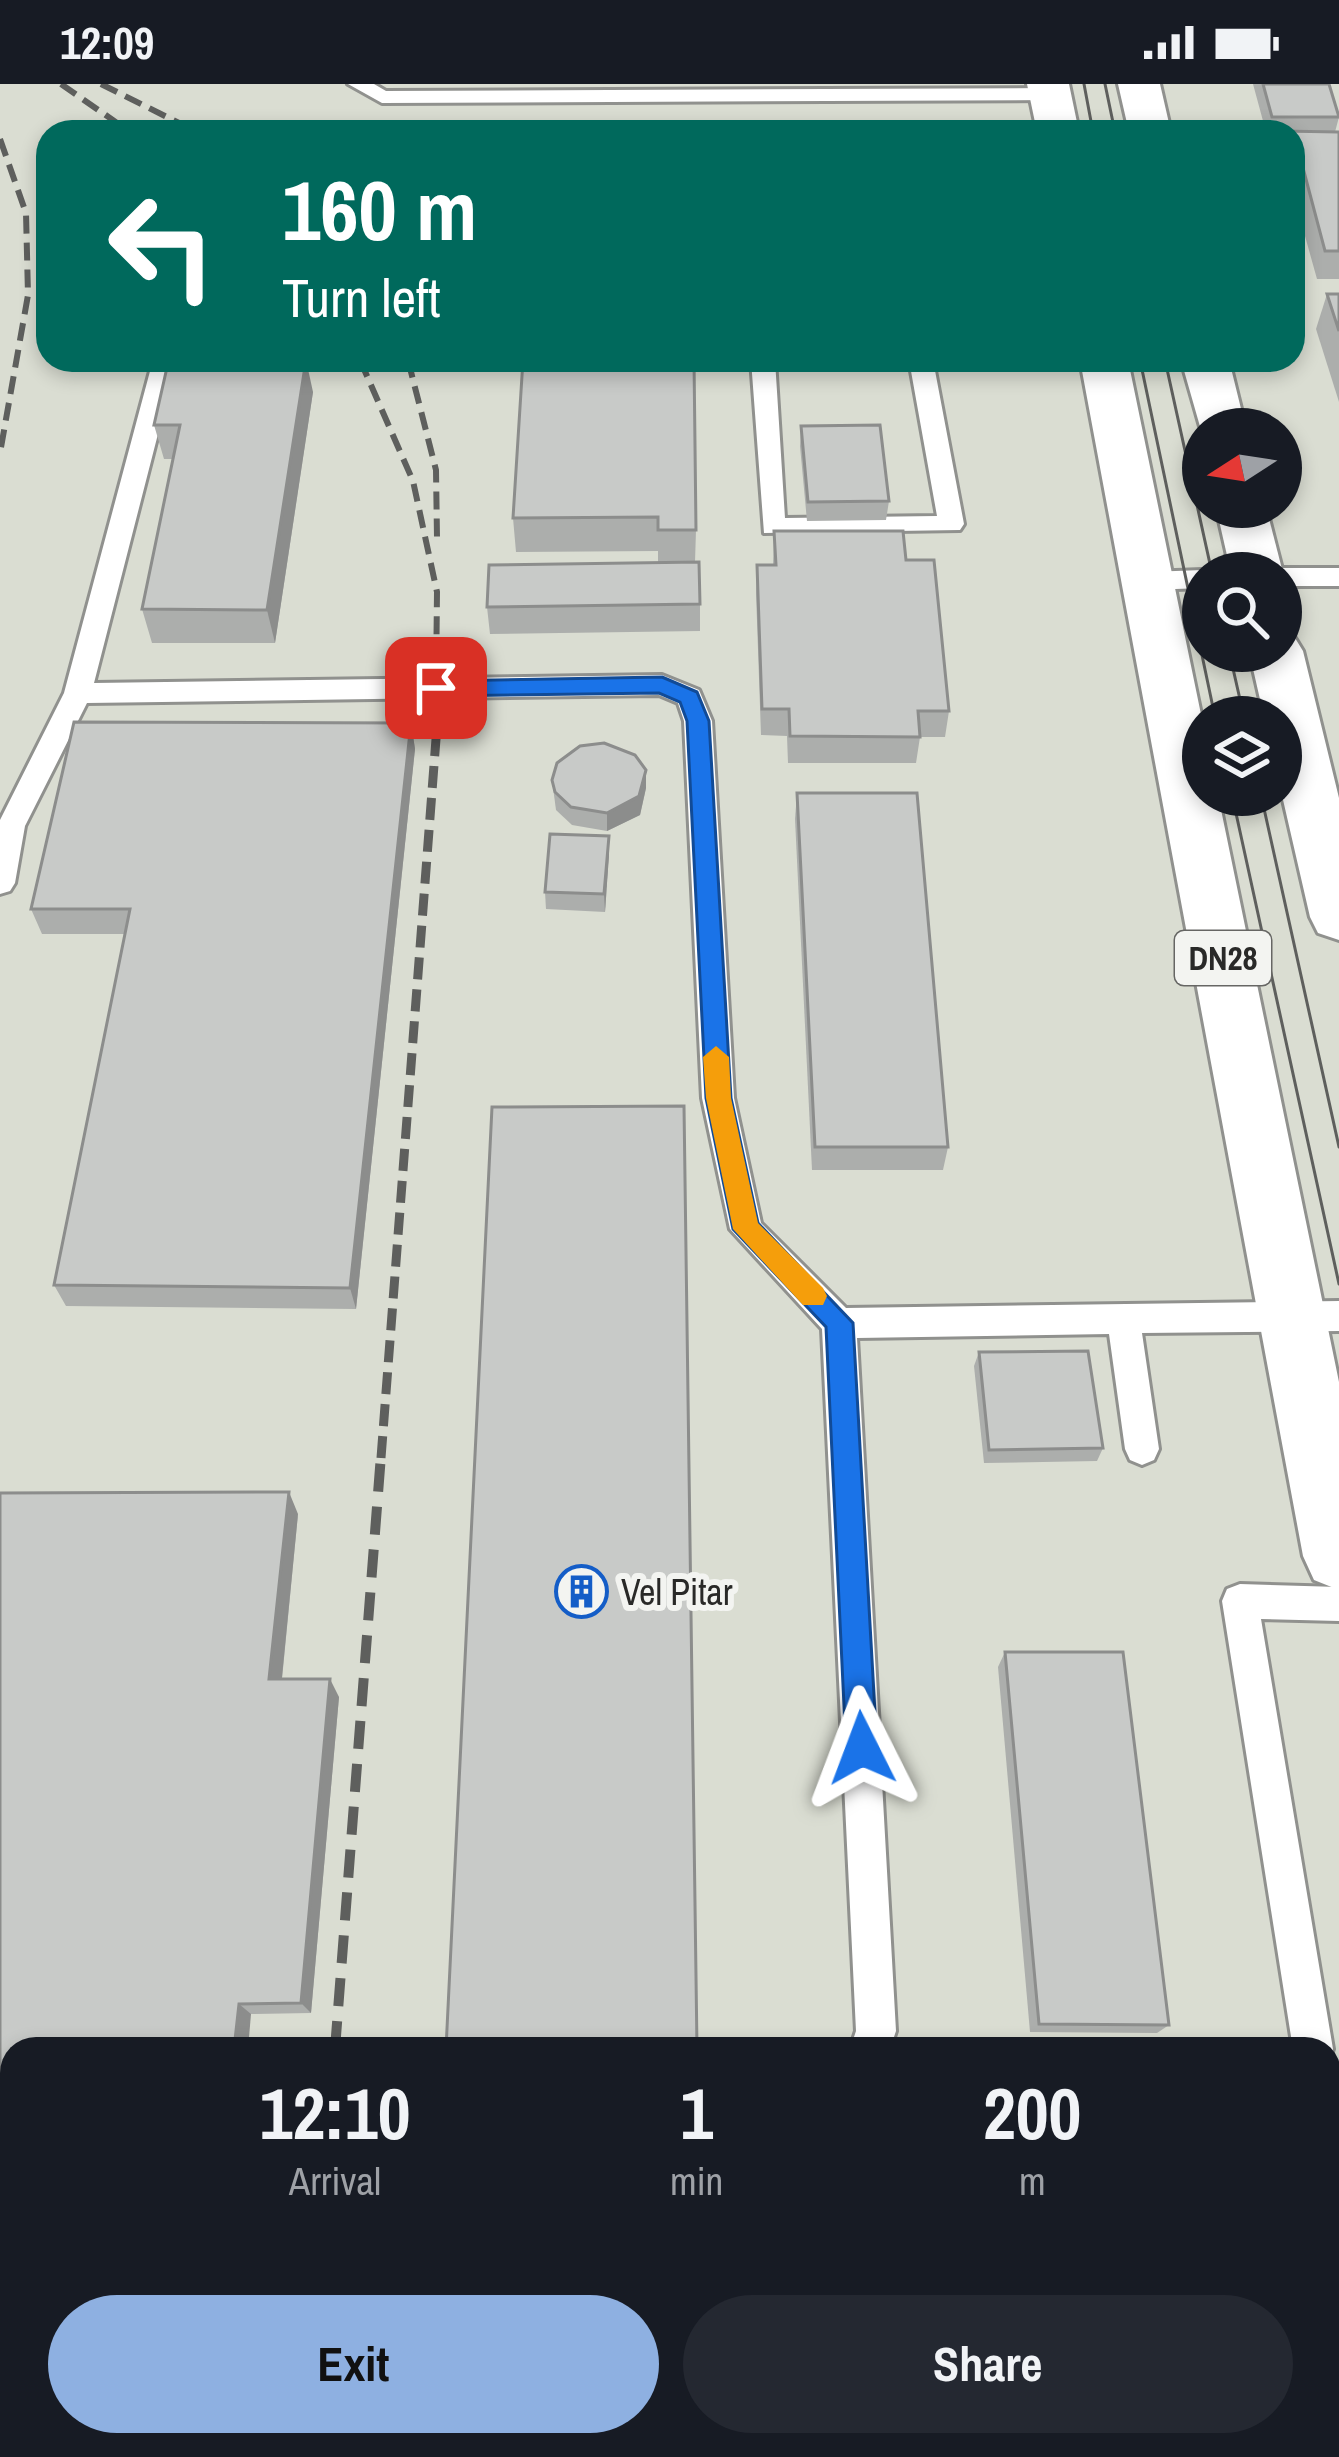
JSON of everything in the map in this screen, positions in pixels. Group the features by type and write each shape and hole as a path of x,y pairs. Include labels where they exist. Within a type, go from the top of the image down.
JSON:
{"main road":[{"path":"1139,84 1147,120"},
{"name":"DN28","path":"1108,372 1176,580 1317,1316 1339,1556"},
{"path":"1208,372 1217,408"},
{"path":"1281,672 1339,917"}],"lane":[{"path":"358,84 382,97 1052,104"},
{"path":"0,883 11,826 78,693 162,372"},
{"path":"764,372 773,527 951,524 923,372"},
{"path":"1302,578 1339,577"},
{"path":"78,693 662,685 689,698 698,721 718,1098 746,1229 839,1323 875,2037"},
{"path":"1123,1316 1142,1449"},
{"path":"839,1323 1317,1316"},
{"path":"1311,2037 1240,1601 1339,1604"}],"shaded area":[{"path":"0,84 1339,84 1339,2037 0,2037"}],"building":[{"path":"1263,84 1329,84 1339,117 1272,117"},
{"path":"1305,131 1339,132 1339,251 1325,251 1305,175"},
{"path":"1327,294 1339,294 1339,331"},
{"path":"166,372 304,372 267,610 142,609 180,425 154,425"},
{"path":"522,372 694,372 696,530 658,530 658,517 513,518"},
{"path":"880,425 889,501 808,502 801,426"},
{"path":"774,531 903,531 906,560 934,560 949,711 918,711 920,737 790,736 789,709 762,709 757,565 776,565"},
{"path":"699,562 700,604 487,607 489,565"},
{"path":"74,722 411,723 350,1288 54,1285 130,909 31,909"},
{"path":"604,743 635,755 646,770 639,796 607,813 571,807 555,792 552,780 557,763 580,746"},
{"path":"797,793 917,793 948,1147 815,1147"},
{"path":"550,834 609,836 604,894 545,892"},
{"name":"Vel Pitar","path":"684,1106 697,2037 447,2037 492,1107"},
{"path":"1088,1351 1103,1448 989,1450 979,1352"},
{"path":"289,1492 269,1679 330,1679 301,2003 239,2004 235,2037 0,2037 0,1493"},
{"path":"1005,1652 1123,1652 1169,2025 1039,2024"}],"tram line":[{"path":"1084,84 1091,120"},
{"path":"1105,84 1112,120"},
{"path":"1143,372 1211,696"},
{"path":"1168,372 1207,552"},
{"path":"1234,672 1239,696"},
{"path":"1237,816 1339,1284"},
{"path":"1266,816 1339,1147"}],"railway":[{"path":"61,84 113,120"},
{"path":"101,84 173,120"},
{"path":"0,139 26,213 28,295 0,453"},
{"path":"365,372 413,481 437,592 436,684"},
{"path":"411,372 436,470 437,538"},
{"path":"381,1458 436,739 436,684"},
{"path":"336,2037 381,1455"}],"slow traffic":[{"path":"716,1057 718,1098 746,1229 813,1296"}],"place":[{"name":"Vel Pitar","path":"582,1592"}],"route":[{"path":"436,688 662,685 689,698 698,721 718,1098 746,1229 839,1323 862,1748"}]}
